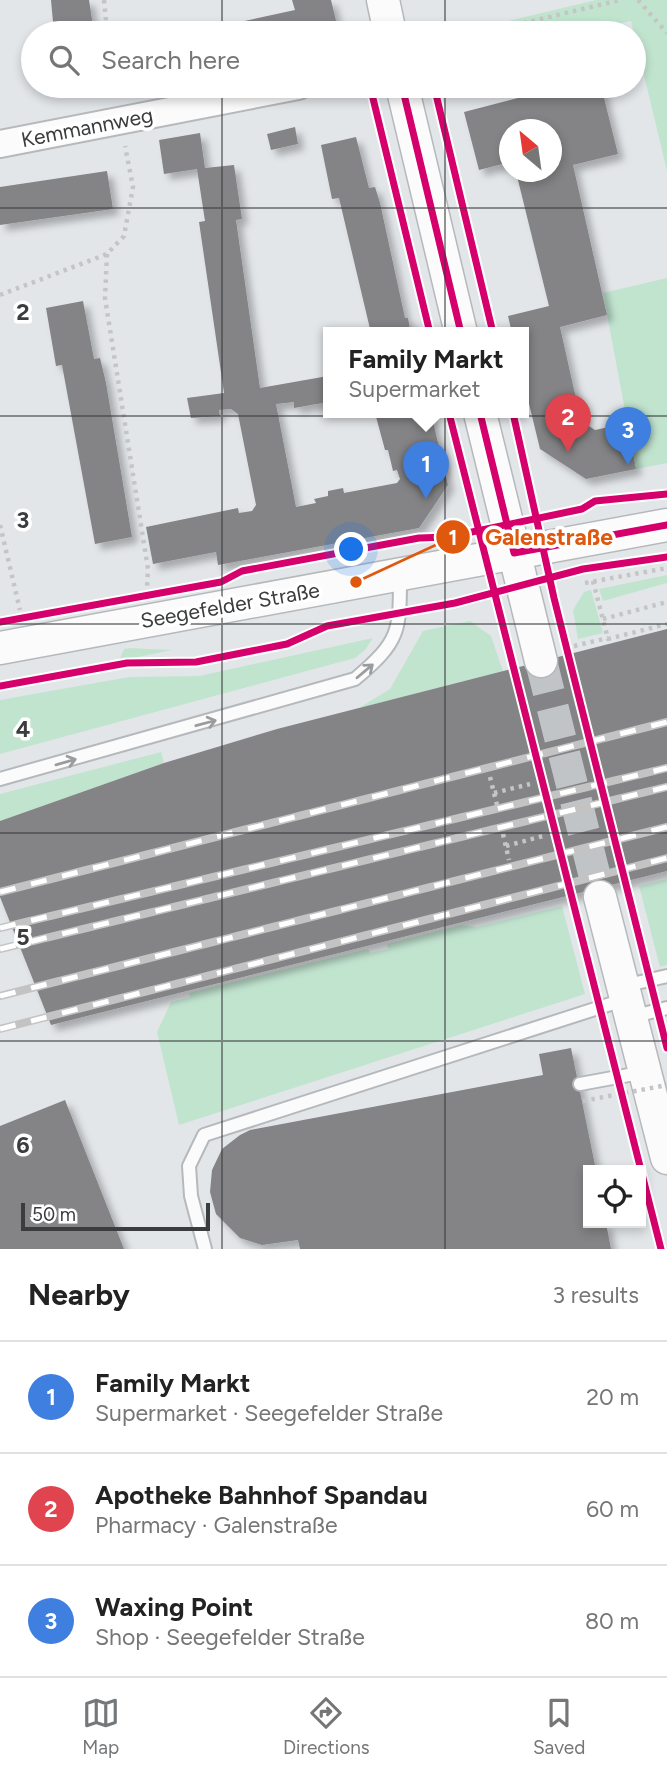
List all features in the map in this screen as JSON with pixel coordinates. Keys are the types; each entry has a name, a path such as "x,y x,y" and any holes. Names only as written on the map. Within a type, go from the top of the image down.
{"street":[{"path":"383,0 387,21"},
{"name":"Kemmannweg","path":"1,140 232,98"},
{"path":"405,98 460,327"},
{"path":"481,418 514,553 558,652"},
{"name":"Seegefelder Straße","path":"0,648 667,525"},
{"path":"600,897 627,1001 643,1078 667,1158"}],"lane":[{"path":"0,779 355,679 379,659 400,626 400,574"},
{"path":"205,1249 191,1196 189,1166 204,1135 627,1001 667,976"},
{"path":"627,1001 667,1009"},
{"path":"580,1084 643,1078"}],"path":[{"path":"104,0 106,21"},
{"path":"532,21 620,0"},
{"path":"638,0 667,33"},
{"path":"0,295 107,254 124,236 130,216 133,187 123,138"},
{"path":"107,254 104,298 148,569 147,587"},
{"path":"0,525 20,610"},
{"path":"585,583 667,568"},
{"path":"593,581 608,638"},
{"path":"143,596 156,594"},
{"path":"603,619 667,602"},
{"path":"13,620 26,617"},
{"path":"574,646 667,624"},
{"path":"490,777 498,810"},
{"path":"494,793 530,784"},
{"path":"503,834 509,860"},
{"path":"506,846 543,836"},
{"path":"583,1101 643,1078"},
{"path":"624,1104 643,1078"}],"green space":[{"path":"596,0 667,0 667,171 646,84 646,21 508,21"},
{"path":"667,278 667,463 636,469 603,293"},
{"path":"667,575 667,583 603,601 599,589"},
{"path":"591,590 603,633 578,639 573,610 584,592"},
{"path":"470,621 491,636 503,671 359,708 390,689 423,631"},
{"path":"373,638 355,658 0,754 0,700 129,677 199,676"},
{"path":"124,649 172,650 119,661"},
{"path":"161,752 164,763 0,821 0,794"},
{"path":"667,879 667,965 660,967 639,886"},
{"path":"562,906 585,994 179,1125 157,1032 171,1002 190,997 189,993 368,949 370,953 388,949 387,944 462,925 477,927"}],"building":[{"path":"51,0 89,0 92,21 53,21"},
{"path":"292,0 331,0 336,21 244,21 295,10"},
{"path":"518,98 604,98 618,154 573,165 607,315 560,327 581,421 595,430 627,423 636,469 586,479 540,449 529,404 529,327 511,327 508,316 549,306 518,182 562,182 562,119 499,119 499,165 479,170 464,112"},
{"path":"295,127 298,144 271,150 267,134"},
{"path":"200,133 205,168 234,165 242,219 236,220 260,388 323,377 323,403 294,408 294,402 276,404 296,507 316,503 314,499 328,496 328,491 343,488 344,493 397,483 400,479 397,470 393,471 376,418 432,418 448,485 419,528 218,565 216,552 153,564 146,527 238,508 239,513 252,511 256,505 238,414 231,409 219,410 220,416 191,418 187,398 224,393 199,222 205,221 197,169 164,174 159,140"},
{"path":"356,137 369,188 375,187 380,203 405,318 408,318 410,327 370,327 339,198 332,199 321,145"},
{"path":"107,171 113,209 0,225 0,187"},
{"path":"83,301 94,359 100,358 106,383 132,537 95,544 62,365 56,366 46,308"},
{"path":"667,629 667,871 51,1025 0,897 0,821 164,763 277,729"},
{"path":"571,1048 595,1165 583,1165 583,1228 607,1228 611,1249 300,1249 298,1240 262,1245 240,1238 216,1214 210,1192 212,1170 222,1149 250,1130 543,1075 539,1054"},
{"path":"65,1100 124,1249 0,1249 0,1126"}],"tunnel":[{"path":"541,661 600,897"}],"railway":[{"path":"0,892 667,722"},
{"path":"0,928 667,768"},
{"path":"0,949 667,787"},
{"path":"0,996 667,827"},
{"path":"0,1029 667,858"}],"cycle path":[{"path":"373,98 429,327"},
{"path":"405,98 460,327"},
{"path":"437,98 492,327"},
{"path":"450,418 661,1249"},
{"path":"481,418 514,553 667,525"},
{"path":"514,418 554,598 667,1048"},
{"path":"0,622 221,582 242,571 419,538 448,537 582,509 595,501 667,494"},
{"path":"0,686 127,663 196,662 287,644 327,626 455,603 583,569 667,557"}],"place":[{"name":"Apotheke Bahnhof Spandau","path":"568,452"},
{"name":"Waxing Point","path":"628,465"},
{"name":"Family Markt","path":"426,499"},
{"name":"Galenstraße","path":"356,582"}]}
